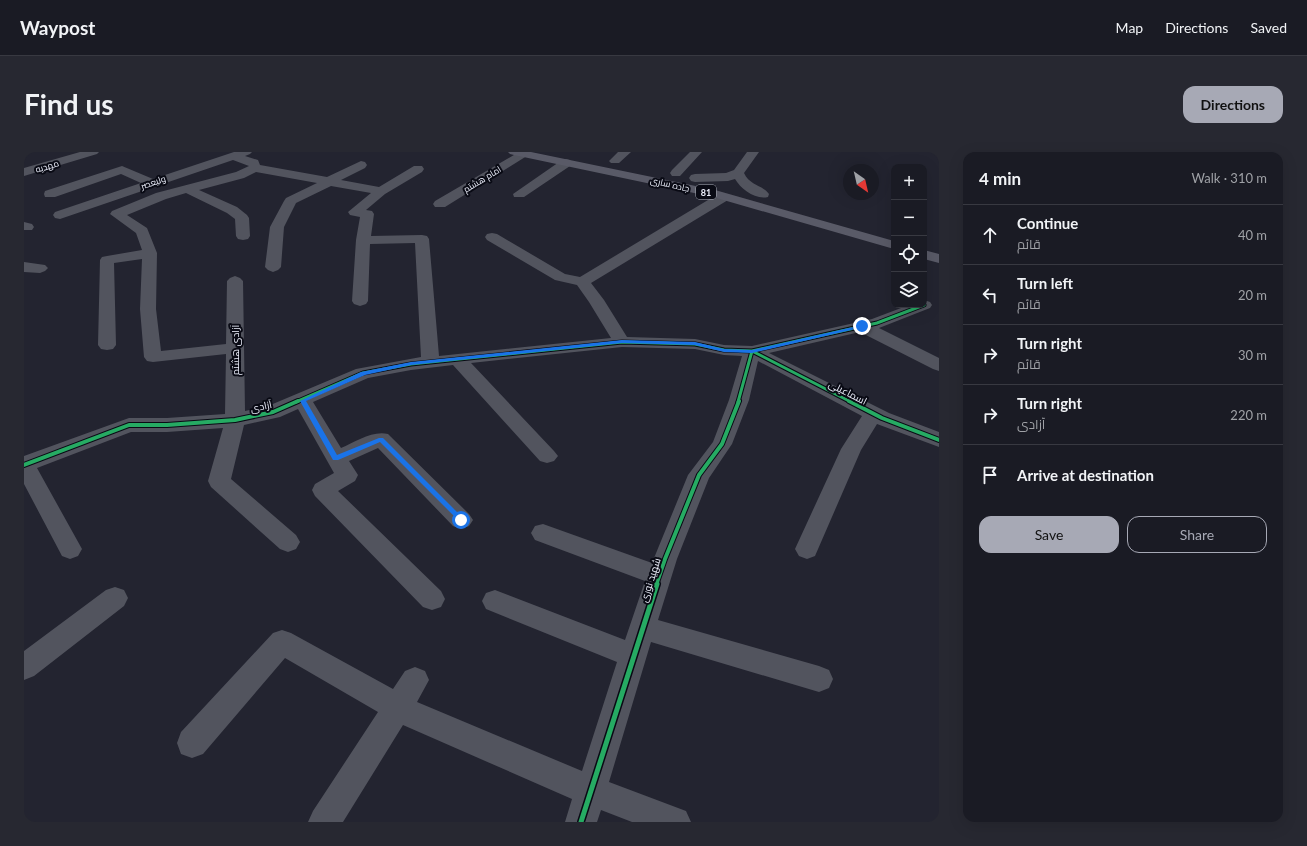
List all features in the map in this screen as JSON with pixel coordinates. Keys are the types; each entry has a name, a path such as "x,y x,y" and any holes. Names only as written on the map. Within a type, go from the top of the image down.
{"highway":[{"name":"جاده ساری","path":"519,153 615,161 676,173 768,195"},
{"name":"جاده ساری","path":"568,157 723,197 891,244"},
{"path":"927,246 939,259"}],"street":[{"name":"مهدیه","path":"24,172 93,152"},
{"name":"ولیعصر","path":"60,215 246,152"},
{"path":"615,161 625,152"},
{"path":"676,173 696,152"},
{"path":"695,178 728,177 738,173 753,152"},
{"name":"امام هشتم","path":"440,204 519,153"},
{"path":"202,154 220,160"},
{"path":"233,156 254,163 255,168"},
{"path":"519,194 568,157"},
{"path":"273,267 277,227 291,201 361,165"},
{"path":"235,348 152,357 148,309 150,253 142,231 117,214 161,196 240,175 255,168 381,191"},
{"path":"360,301 367,214 355,212 381,191 418,169"},
{"path":"50,194 122,170 152,183"},
{"path":"738,173 741,180 749,187 768,195"},
{"path":"187,189 232,210 242,218 243,236"},
{"path":"492,237 560,278 582,282 723,197"},
{"path":"364,240 422,239 430,362"},
{"path":"107,345 107,260 150,253"},
{"path":"24,267 40,268"},
{"name":"آزادی هشتم","path":"235,281 235,420 219,481 288,542"},
{"path":"582,282 596,300 622,342"},
{"name":"آزادی","path":"24,465 129,425 167,425 235,420 273,412 302,401 363,373 430,362 622,342 695,344 724,350 752,351 877,323 929,303"},
{"path":"862,326 939,365"},
{"name":"اسماعیلی","path":"752,351 873,414 939,440"},
{"name":"شهید نوری","path":"581,822 592,791 642,627 665,559 699,475 722,444 739,400 752,351"},
{"path":"456,359 547,456"},
{"path":"302,401 347,475 323,490 432,599"},
{"path":"807,549 851,449 873,414"},
{"path":"336,458 381,439 461,520"},
{"path":"24,465 70,549"},
{"path":"543,533 659,576"},
{"path":"24,667 115,598"},
{"path":"495,601 633,656"},
{"path":"642,627 819,680"},
{"path":"192,743 282,642 398,708 592,791 675,822"},
{"path":"324,822 415,680"}],"cycle path":[{"path":"24,465 129,425 167,425 235,420 273,412 363,373 411,364 622,342 695,344 724,350 752,351 877,323 916,308"},
{"path":"581,822 665,559 699,475 722,444 739,400 752,351 882,418 939,440"}],"route":[{"path":"461,520 381,439 336,458 302,401 363,373 411,364 622,342 695,344 724,350 752,351 862,326"}]}
